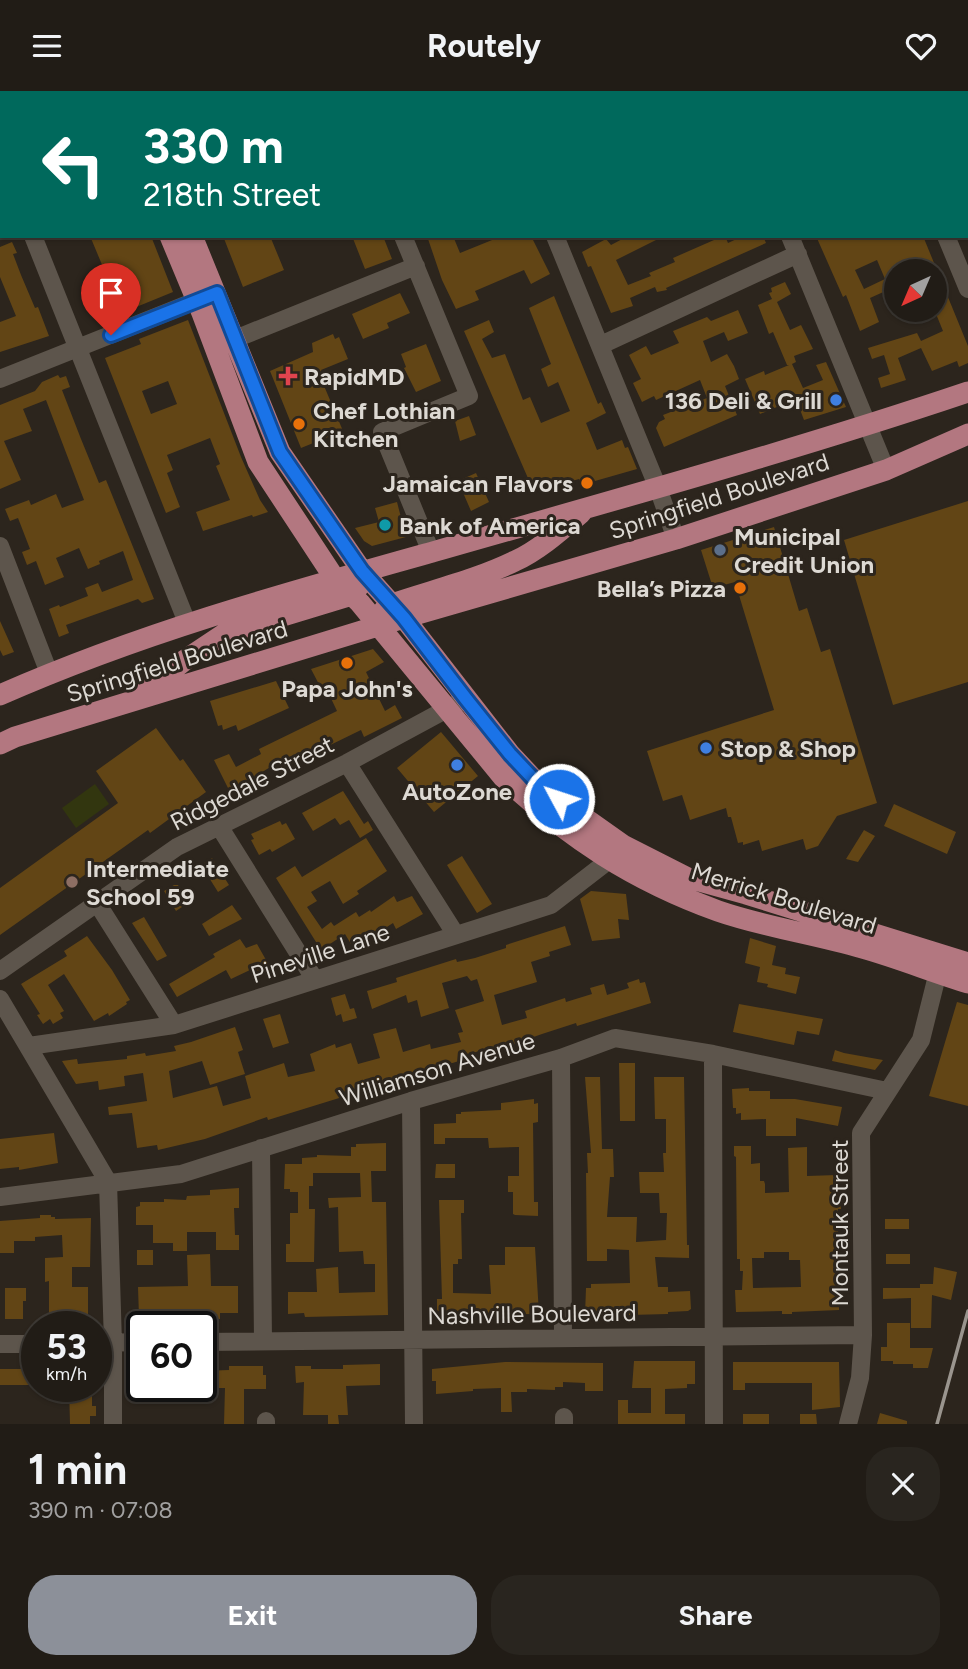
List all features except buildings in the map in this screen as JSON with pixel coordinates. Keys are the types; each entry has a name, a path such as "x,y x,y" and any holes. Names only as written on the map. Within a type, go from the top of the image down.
{"main road":[{"name":"Merrick Boulevard","path":"171,238 235,339 280,452 362,571 398,611 510,754 541,787 638,854 688,878 746,894 940,965 968,983"},
{"name":"Merrick Boulevard","path":"192,238 207,297 258,462 335,579 352,595 503,777 529,802 608,860 660,887 718,911 940,965 968,963"},
{"name":"Springfield Boulevard","path":"0,695 49,673 188,625 362,571 869,426 968,392"},
{"name":"Springfield Boulevard","path":"0,744 15,737 379,627 398,611 676,539 886,470 968,434"},
{"path":"398,611 517,560 550,540 587,508"},
{"path":"134,701 185,660 224,634 352,595 358,588 362,571"}],"street":[{"path":"34,238 188,625"},
{"path":"404,238 469,396 382,432 431,552"},
{"path":"556,238 601,345 676,539"},
{"path":"791,238 886,470"},
{"path":"947,238 968,289"},
{"path":"601,345 797,254"},
{"path":"235,339 416,266"},
{"path":"0,379 207,297"},
{"path":"1,549 49,673"},
{"name":"Ridgedale Street","path":"0,971 177,847 347,764 466,699"},
{"path":"347,764 456,935"},
{"path":"219,826 315,979"},
{"name":"Pineville Lane","path":"29,1046 174,1025 551,905 608,860"},
{"path":"97,903 174,1025"},
{"name":"Montauk Street","path":"848,1424 860,1378 863,1335 861,1133 921,1041 940,965"},
{"path":"0,999 107,1182 105,1311"},
{"name":"Williamson Avenue","path":"0,1197 181,1174 411,1101 561,1058 615,1038 713,1053 887,1091"},
{"path":"713,1053 715,1424"},
{"path":"561,1058 563,1337"},
{"path":"411,1101 414,1424"},
{"path":"261,1148 263,1341"},
{"name":"Nashville Boulevard","path":"217,1342 863,1335"},
{"path":"0,1344 21,1344"},
{"path":"111,1402 113,1424"}],"green space":[{"path":"95,784 109,804 76,828 62,808"}],"railway":[{"path":"937,1424 968,1311"}],"place":[{"name":"RapidMD","path":"288,376"},
{"name":"136 Deli & Grill","path":"836,400"},
{"name":"Chef Lothian Kitchen","path":"299,424"},
{"name":"Jamaican Flavors","path":"587,483"},
{"name":"Bank of America","path":"385,525"},
{"name":"Municipal Credit Union","path":"720,550"},
{"name":"Bella’s Pizza","path":"740,588"},
{"name":"Papa John's","path":"347,663"},
{"name":"Stop & Shop","path":"706,748"},
{"name":"AutoZone","path":"457,765"},
{"name":"Intermediate School 59","path":"72,882"}],"route":[{"path":"111,335 217,293 280,452 362,571 404,618 510,754 541,787 559,799"}]}
